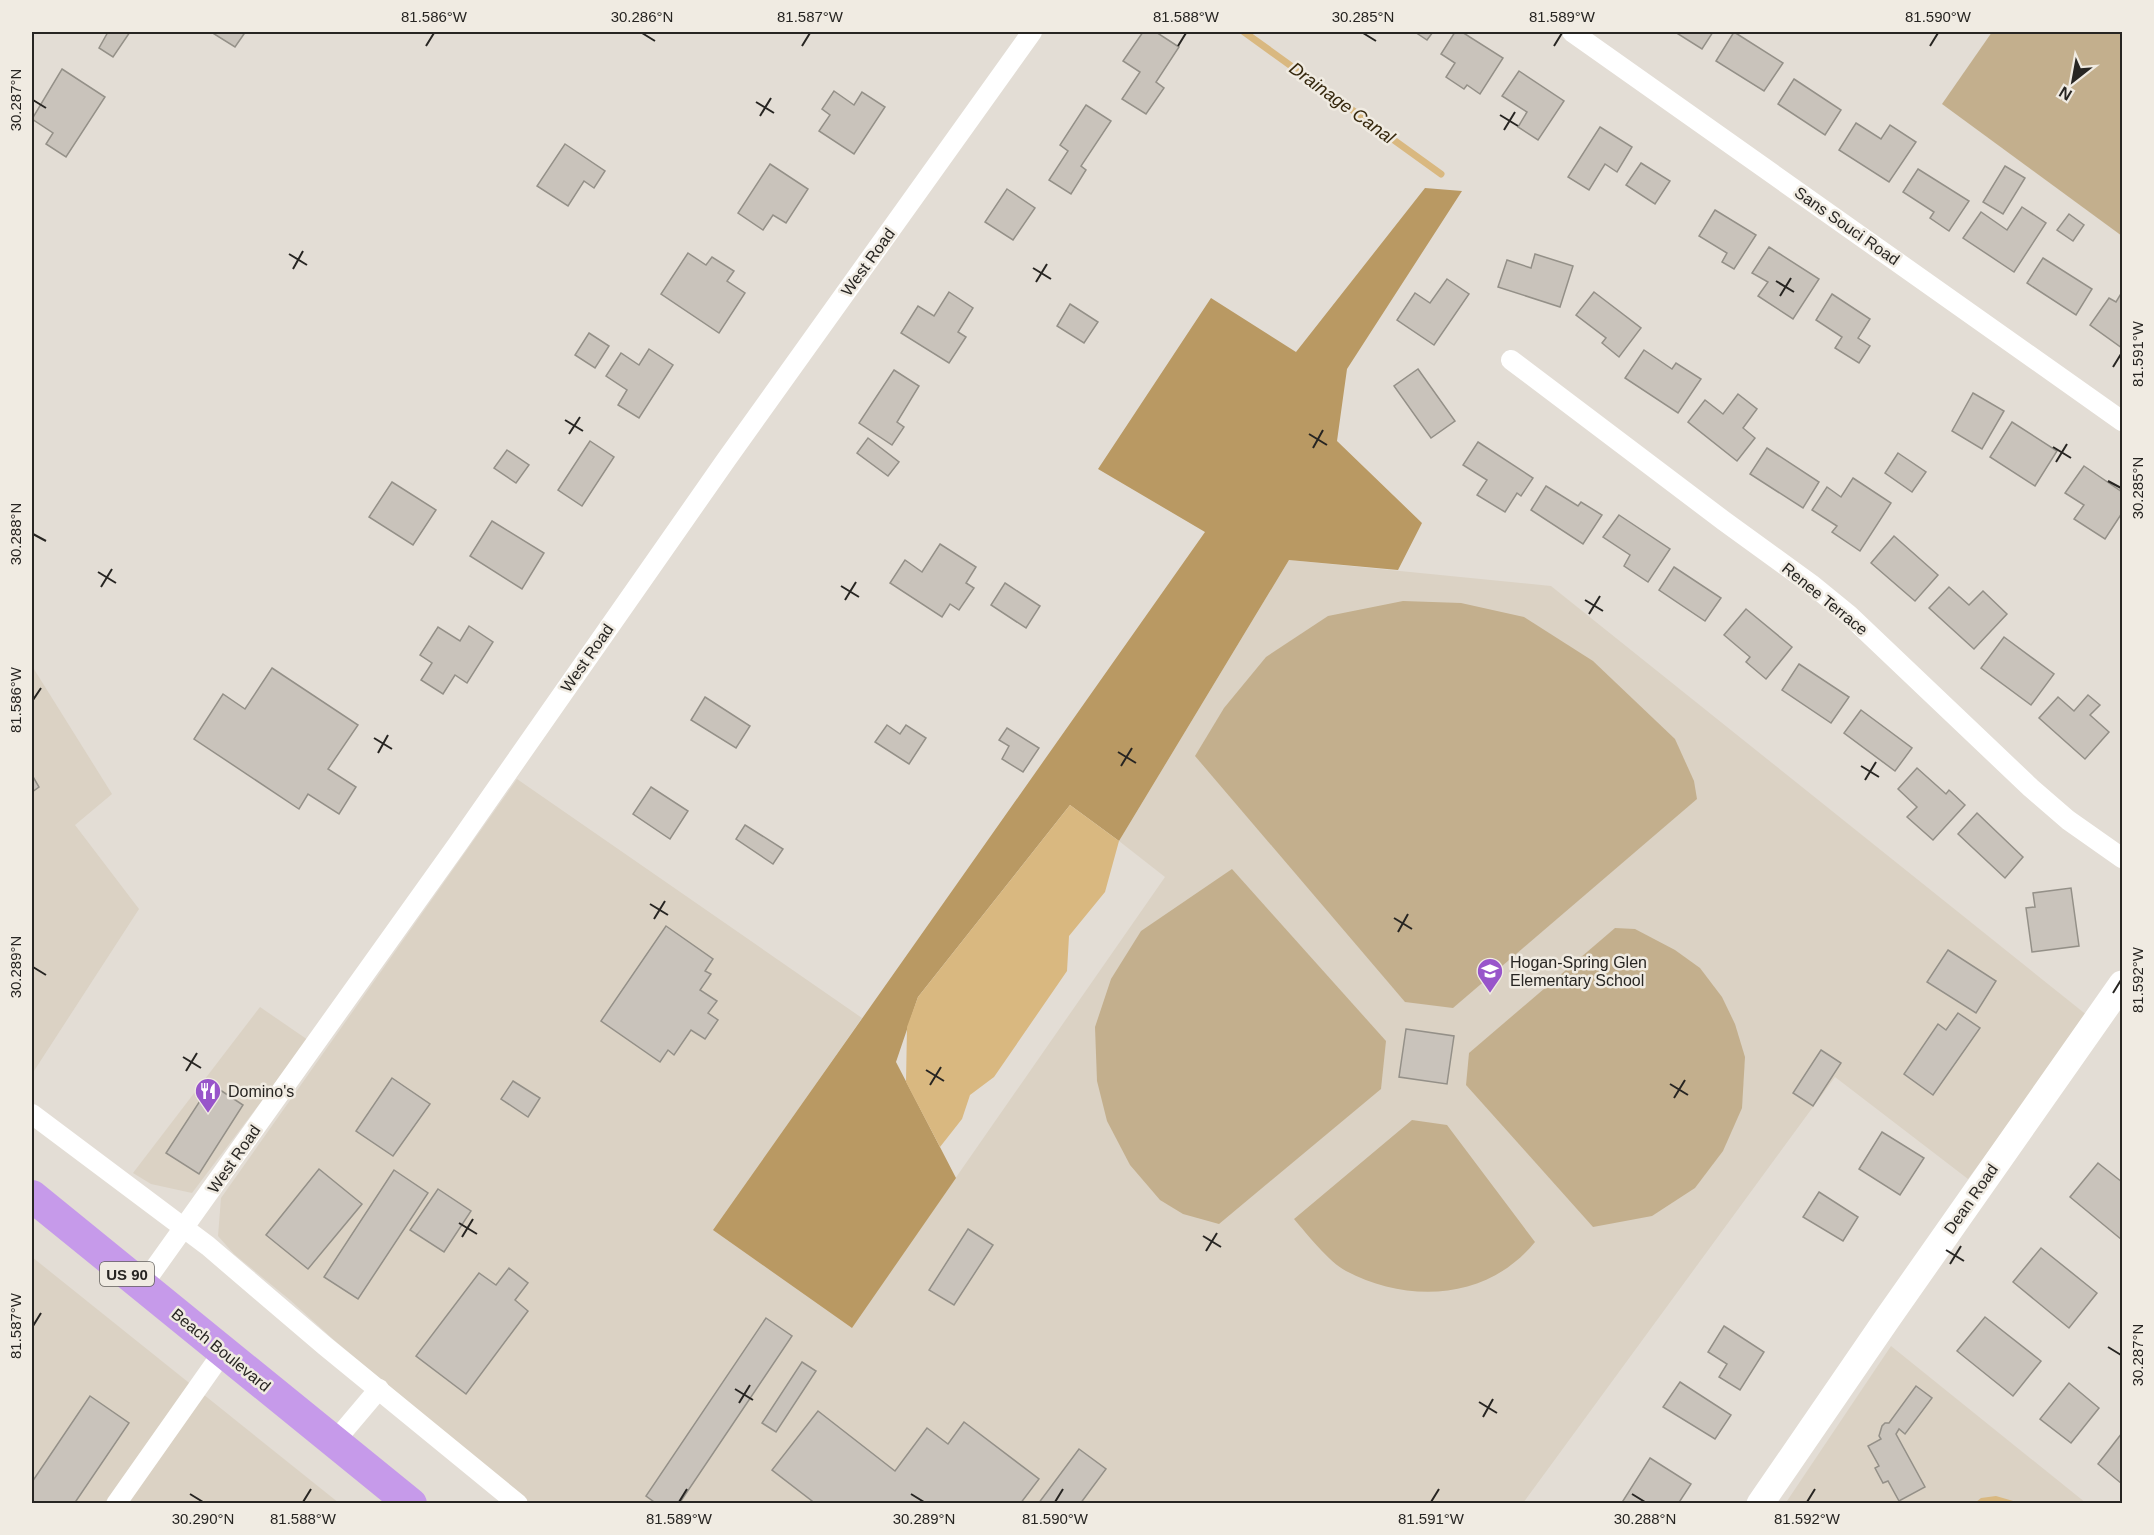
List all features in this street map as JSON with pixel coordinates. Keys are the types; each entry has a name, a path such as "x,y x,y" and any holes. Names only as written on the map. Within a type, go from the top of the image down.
{"highway":[{"name":"Beach Boulevard","path":"32,1196 411,1503"}],"main road":[{"name":"Dean Road","path":"1760,1503 2122,984"}],"street":[{"name":"West Road","path":"142,1286 457,845 726,460 1032,32"},
{"name":"Sans Souci Road","path":"1572,32 2122,422"},
{"name":"Renee Terrace","path":"1511,360 1841,609 2031,788 2068,820 2122,858"},
{"path":"32,1114 185,1228 518,1503"},
{"path":"116,1503 223,1352"},
{"path":"334,1441 379,1389"}],"shaded area":[{"path":"1992,32 2122,32 2122,236 1942,104"},
{"path":"1425,188 1462,191 1347,369 1337,441 1422,523 1398,570 1289,560 1119,841 1070,805 918,997 896,1062 956,1178 852,1328 713,1230 1205,532 1098,469 1211,298 1296,352"},
{"name":"Hogan-Spring Glen Elementary School","path":"1289,560 1551,586 2088,1016 1968,1179 1835,1077 1523,1503 529,1503 334,1340 234,1254 218,1236 221,1198 517,779 862,1018 714,1230 852,1327 1165,877 1119,841"},
{"path":"1403,601 1461,603 1524,617 1593,661 1675,739 1694,781 1697,799 1453,1008 1405,1002 1195,756 1224,708 1266,657 1328,616"},
{"path":"32,666 112,794 75,825 139,909 32,1074"},
{"path":"1070,805 1119,841 1105,892 1069,936 1067,971 994,1077 970,1095 962,1119 940,1147 906,1082 907,1027 918,997"},
{"path":"1232,869 1386,1041 1381,1089 1219,1224 1183,1214 1160,1200 1130,1165 1107,1121 1097,1081 1095,1027 1111,979 1141,931"},
{"path":"1615,928 1635,929 1675,950 1700,968 1722,997 1735,1024 1745,1057 1742,1108 1723,1151 1695,1188 1652,1216 1593,1227 1466,1085 1469,1053"},
{"path":"260,1007 308,1040 192,1193 151,1184 133,1173"},
{"path":"1412,1120 1447,1125 1535,1242 1516,1261 1494,1276 1446,1291 1421,1292 1396,1289 1370,1282 1339,1267 1294,1219"},
{"path":"32,1257 339,1503 32,1503"},
{"path":"1891,1346 2086,1503 1785,1504"},
{"path":"1996,1496 2020,1503 1975,1503 1981,1498"}],"building":[{"path":"108,32 130,32 113,57 99,48"},
{"path":"211,32 240,32 244,34 235,47"},
{"path":"1143,32 1156,32 1179,47 1156,82 1164,88 1146,114 1122,99 1140,72 1123,61"},
{"path":"1415,32 1433,32 1427,40"},
{"path":"1455,32 1462,32 1503,58 1480,94 1467,85 1464,89 1446,77 1455,63 1441,54"},
{"path":"1675,32 1713,32 1702,49"},
{"path":"1734,32 1783,63 1764,91 1716,61"},
{"path":"62,69 105,97 66,157 46,144 53,133 32,119"},
{"path":"1519,71 1564,101 1538,140 1518,127 1527,112 1502,96"},
{"path":"1794,79 1841,110 1825,135 1778,104"},
{"path":"834,91 854,105 862,92 885,107 854,154 819,131 830,115 822,109"},
{"path":"1086,105 1111,121 1081,166 1086,170 1071,194 1049,180 1068,151 1060,145"},
{"path":"1856,123 1881,139 1890,125 1916,142 1889,182 1839,150"},
{"path":"1600,127 1632,147 1617,172 1605,164 1589,190 1568,177"},
{"path":"565,144 605,171 594,188 584,181 568,206 537,186"},
{"path":"1641,163 1670,181 1655,204 1626,185"},
{"path":"770,164 808,189 786,223 773,215 763,230 738,213"},
{"path":"2005,166 2025,178 2003,214 1983,202"},
{"path":"1918,169 1969,201 1949,231 1930,218 1934,212 1903,192"},
{"path":"1007,189 1035,208 1013,240 985,222"},
{"path":"2022,207 2046,223 2014,272 1963,238 1981,212 2007,230"},
{"path":"1715,210 1756,235 1734,269 1722,262 1727,253 1699,236"},
{"path":"2069,214 2084,225 2073,241 2057,230"},
{"path":"1769,247 1819,279 1793,319 1758,296 1768,282 1752,273"},
{"path":"688,253 706,265 712,257 734,271 727,281 745,293 719,333 661,294"},
{"path":"1535,254 1573,266 1560,307 1498,287 1507,260 1531,268"},
{"path":"2043,258 2092,289 2076,315 2027,283"},
{"path":"1447,279 1469,294 1434,345 1397,320 1415,293 1430,303"},
{"path":"949,292 973,308 958,332 966,337 949,363 901,333 918,306 934,316"},
{"path":"1594,292 1641,328 1619,357 1602,343 1606,338 1576,315"},
{"path":"2122,292 2122,348 2090,325 2109,298 2116,302"},
{"path":"1832,294 1870,319 1858,338 1870,346 1859,363 1835,348 1842,337 1816,320"},
{"path":"1070,304 1098,322 1084,343 1057,326"},
{"path":"589,333 609,346 595,368 575,355"},
{"path":"649,349 673,365 639,418 618,405 627,390 606,376 621,353 639,365"},
{"path":"1644,350 1672,369 1676,363 1701,379 1678,413 1625,378"},
{"path":"1418,369 1455,421 1431,438 1394,386"},
{"path":"894,370 919,386 897,422 904,427 892,445 859,423"},
{"path":"1973,393 2004,411 1982,449 1952,431"},
{"path":"1738,394 1757,409 1743,428 1755,438 1737,461 1688,422 1705,400 1723,414"},
{"path":"2012,422 2057,451 2035,486 1990,457"},
{"path":"868,438 899,462 888,476 857,453"},
{"path":"590,441 614,457 582,506 558,490"},
{"path":"1478,442 1533,478 1521,496 1517,493 1505,512 1477,495 1487,480 1463,465"},
{"path":"1767,448 1819,482 1803,508 1750,474"},
{"path":"507,450 529,465 516,483 494,468"},
{"path":"1898,453 1926,472 1912,492 1885,473"},
{"path":"2084,466 2122,492 2122,513 2105,539 2074,519 2084,505 2065,493"},
{"path":"1853,478 1891,503 1860,551 1832,532 1837,526 1812,510 1827,487 1841,497"},
{"path":"392,482 436,510 413,545 369,517"},
{"path":"1546,486 1578,506 1581,502 1602,515 1583,544 1531,510"},
{"path":"1619,515 1670,549 1648,582 1624,566 1630,555 1603,537"},
{"path":"492,521 544,553 522,589 470,556"},
{"path":"1894,536 1938,575 1915,601 1871,563"},
{"path":"940,544 976,567 966,583 974,588 959,610 950,604 942,617 890,583 905,560 922,572"},
{"path":"1674,567 1721,598 1705,621 1659,590"},
{"path":"1005,583 1040,606 1026,628 991,605"},
{"path":"1949,587 1969,605 1983,591 2007,614 1974,649 1929,608"},
{"path":"1746,609 1792,647 1766,679 1746,662 1750,657 1724,635"},
{"path":"469,626 493,642 467,683 455,675 443,694 421,680 432,663 420,655 438,627 460,641"},
{"path":"2004,637 2054,674 2031,705 1981,668"},
{"path":"1799,664 1849,697 1831,723 1782,690"},
{"path":"272,668 358,725 328,769 356,787 339,814 308,794 299,809 194,739 223,694 245,709"},
{"path":"2088,695 2100,705 2090,715 2109,732 2085,759 2039,718 2058,697 2074,711"},
{"path":"705,697 750,726 736,748 691,720"},
{"path":"1861,710 1912,748 1895,771 1844,733"},
{"path":"887,725 900,734 906,725 926,738 909,764 875,742"},
{"path":"1007,728 1039,748 1023,772 1002,759 1009,746 999,740"},
{"path":"1917,768 1946,794 1949,790 1965,805 1933,840 1907,817 1917,807 1898,789"},
{"path":"32,775 39,787 32,792"},
{"path":"651,787 688,811 670,839 633,814"},
{"path":"1977,813 2023,857 2005,878 1958,834"},
{"path":"745,825 783,849 773,864 736,839"},
{"path":"2071,888 2079,946 2032,952 2026,908 2035,907 2033,893"},
{"path":"666,926 713,959 705,971 711,974 700,990 717,1001 708,1013 718,1020 705,1039 691,1030 674,1055 668,1050 660,1062 601,1021"},
{"path":"1948,950 1996,981 1976,1013 1927,982"},
{"path":"1958,1013 1980,1028 1933,1095 1904,1074 1938,1024 1946,1030"},
{"path":"1406,1029 1454,1036 1447,1084 1399,1077"},
{"path":"1821,1050 1841,1063 1813,1106 1793,1093"},
{"path":"392,1078 430,1104 393,1156 356,1131"},
{"path":"513,1081 540,1098 528,1117 501,1099"},
{"path":"211,1084 243,1105 199,1174 166,1153"},
{"path":"1882,1132 1924,1158 1900,1195 1859,1169"},
{"path":"2098,1163 2122,1182 2122,1240 2070,1197"},
{"path":"319,1169 362,1204 308,1269 266,1235"},
{"path":"394,1170 428,1193 358,1299 324,1277"},
{"path":"438,1189 471,1211 444,1252 410,1230"},
{"path":"1819,1192 1858,1217 1843,1241 1803,1217"},
{"path":"968,1229 993,1245 954,1305 929,1290"},
{"path":"2041,1248 2097,1293 2069,1328 2013,1282"},
{"path":"509,1268 528,1283 515,1300 528,1311 466,1394 416,1356 479,1273 496,1285"},
{"path":"1985,1317 2041,1361 2013,1396 1957,1351"},
{"path":"766,1318 792,1336 679,1504 657,1504 646,1496"},
{"path":"1724,1326 1764,1352 1740,1390 1719,1377 1727,1364 1708,1352"},
{"path":"802,1362 816,1371 776,1432 762,1423"},
{"path":"1680,1382 1731,1415 1715,1439 1663,1407"},
{"path":"2069,1383 2099,1408 2071,1443 2040,1419"},
{"path":"1916,1386 1932,1398 1905,1434 1899,1429 1896,1434 1925,1487 1899,1501 1888,1481 1883,1483 1875,1468 1879,1466 1868,1446 1881,1439 1879,1436 1882,1426 1889,1423"},
{"path":"90,1396 129,1423 74,1504 32,1504 32,1482"},
{"path":"818,1411 895,1471 927,1428 948,1444 964,1422 1039,1479 1020,1504 816,1504 772,1470"},
{"path":"2122,1433 2122,1484 2098,1464"},
{"path":"1079,1449 1106,1469 1080,1504 1038,1504"},
{"path":"1650,1458 1691,1484 1678,1504 1621,1504"}],"waterway":[{"name":"Drainage Canal","path":"1244,32 1441,174"}],"place":[{"name":"Hogan-Spring Glen Elementary School","path":"1490,994"},
{"name":"Domino's","path":"208,1114"}]}
